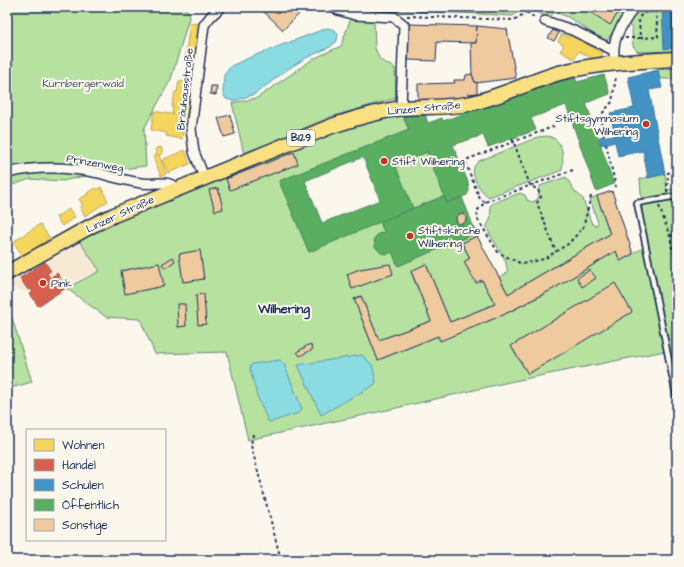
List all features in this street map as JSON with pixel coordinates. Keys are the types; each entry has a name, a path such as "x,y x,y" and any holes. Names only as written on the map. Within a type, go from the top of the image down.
{"main road":[{"name":"Linzer Straße","path":"7,274 91,226 138,204 338,124 377,112 401,108 467,104 559,74 586,67 616,63 677,59"}],"street":[{"name":"Bräuhausstraße","path":"204,177 194,152 191,129 204,25 221,7"},
{"path":"334,7 338,10 355,15 394,17 404,25 401,108"},
{"path":"616,63 616,38 634,7"},
{"path":"545,21 572,30 616,63"},
{"name":"Prinzenweg","path":"7,173 37,169 65,169 99,173 140,183 169,183 176,188"}],"lane":[{"path":"677,196 637,203 677,400"}],"path":[{"path":"394,17 411,15 440,18 514,20 527,12 523,7"},
{"path":"652,7 652,12"},
{"path":"616,38 640,38 658,37 656,12 642,13 639,19 640,38"},
{"path":"604,136 600,116 612,102 616,76 616,63"},
{"path":"485,202 480,199 466,164 468,159 555,126"},
{"path":"512,138 530,185 538,190 541,198 538,203 556,252"},
{"path":"606,144 616,187"},
{"path":"573,170 485,202 477,211 478,220 498,252 522,264 544,259 556,252 568,244 583,228 591,196"},
{"path":"667,198 668,172 677,170"},
{"path":"656,200 670,236 677,265"},
{"path":"670,236 677,235"},
{"path":"253,434 251,445 281,560"}],"shaded area":[{"path":"79,241 100,271 66,288 38,306 30,294 7,286 7,281"}],"green space":[{"name":"Kürnbergerwald","path":"7,7 185,7 190,15 171,79 144,129 146,166 105,171 63,181 30,179 7,187"},
{"path":"352,7 516,7 519,11 513,16 423,11 373,11"},
{"path":"530,7 629,7 606,42 568,17 555,12 548,18 534,11"},
{"path":"639,7 677,7 677,51 638,52 633,46 632,28 627,24"},
{"path":"351,17 374,20 375,48 380,60 395,68 396,98 330,117 244,154 232,103 257,98 313,59 341,46"},
{"path":"677,68 677,79 660,79 658,70"},
{"path":"402,114 409,130 279,181 309,252 380,222 384,232 378,234 374,239 381,253 387,254 392,252 398,266 476,233 477,236 462,243 470,258 464,262 476,283 482,280 495,304 450,322 426,264 411,272 431,321 379,340 361,296 354,299 378,360 438,336 440,340 503,315 553,289 616,251 620,261 648,245 665,351 509,382 248,440 227,352 155,354 140,319 106,317 66,288 57,273 67,288 100,271 79,241 115,221 349,127"},
{"path":"548,136 557,141 560,145 563,164 560,171 489,197 479,188 475,179 474,169 475,165 479,161 538,137"},
{"path":"427,152 444,196 413,208 395,165"},
{"path":"665,174 667,190 677,188 677,386 643,220 640,179"},
{"path":"566,177 574,190 583,199 591,222 595,226 598,223 590,199 597,196 610,234 508,294 499,277 507,273 506,262 487,228 491,216 490,206 493,203 520,193 525,195 527,200 532,202 537,200 539,196 538,190 540,186"},
{"path":"7,302 32,382 7,389"}],"water":[{"path":"327,28 335,30 338,34 337,41 330,47 306,58 288,69 255,94 234,101 226,99 223,93 224,75 231,66 253,56"},
{"path":"362,355 372,365 376,382 374,385 321,415 298,365"},
{"path":"280,360 284,364 302,409 298,413 271,422 268,421 257,396 250,368 252,364"}],"building: Wohnen":[{"path":"190,23 199,24 194,60 185,58"},
{"path":"562,34 568,37 570,34 603,53 598,62 579,51 574,59 560,51 564,45 558,41"},
{"path":"179,81 192,83 186,117 172,114 172,106"},
{"path":"154,111 186,117 182,139 166,136 167,133 151,130"},
{"path":"161,147 163,153 159,155 166,174 161,176 153,157 157,155 155,149"},
{"path":"185,150 190,164 168,173 162,160"},
{"path":"101,187 108,201 85,216 80,207 83,206 79,199 96,188"},
{"path":"69,209 75,217 62,226 56,217"},
{"path":"40,224 50,238 23,257 13,242"}],"building: Handel":[{"name":"Pink","path":"45,262 51,271 47,273 50,278 57,273 66,288 38,306 30,294 33,292 30,289 28,290 20,278"}],"building: Schulen":[{"path":"662,7 677,7 677,48 664,49"},
{"path":"658,70 662,88 649,90 665,174 648,178 643,151 618,156 615,142 601,145 599,137 615,135 610,113 634,108 628,77"}],"building: Öffentlich":[{"name":"Stift Wilhering","path":"574,75 577,82 604,75 610,94 586,103 614,184 596,191 566,105 531,118 536,130 488,147 483,135 453,145 468,182 469,191 467,195 447,203 427,152 395,165 413,208 309,252 279,181 409,130 402,114 424,112 428,123 442,118 443,121","holes":["363,157 380,200 322,223 305,181"]},
{"name":"Stiftskirche Wilhering","path":"444,196 447,203 462,197 476,233 398,266 392,252 387,254 381,253 375,247 374,239 378,234 384,232 380,222"}],"building: Sonstige":[{"path":"259,7 306,7 283,30"},
{"path":"419,7 428,7 427,12 419,11"},
{"path":"587,7 622,7 610,25 586,9"},
{"path":"409,24 477,26 476,43 437,42 436,61 408,60"},
{"path":"477,26 507,29 516,78 475,83 472,74 471,43 476,43"},
{"path":"553,30 559,33 554,41 548,38"},
{"path":"472,74 475,83 477,82 477,93 468,94 468,98 418,100 418,84 455,83 454,80 465,80 466,75"},
{"path":"211,86 217,86 216,95 210,94"},
{"path":"230,115 235,134 224,137 218,118"},
{"path":"294,152 298,164 230,190 226,179"},
{"path":"218,188 223,209 215,211 209,190"},
{"path":"612,191 633,254 620,261 616,251 553,289 503,315 440,341 438,336 378,360 354,299 361,296 379,340 431,321 411,271 426,264 450,322 495,304 482,280 476,283 464,262 470,258 462,243 477,236 508,294 610,234 597,196"},
{"path":"459,214 463,214 465,215 465,223 459,224 456,221 456,217"},
{"path":"200,250 204,279 183,282 179,254"},
{"path":"173,257 175,261 165,268 162,264"},
{"path":"159,263 164,286 125,294 121,271"},
{"path":"390,264 393,274 352,289 347,274 360,269"},
{"path":"590,270 596,278 582,287 577,278"},
{"path":"615,283 632,312 528,374 511,346"},
{"path":"204,294 206,324 198,325 196,295"},
{"path":"177,304 185,304 186,326 178,327"},
{"path":"310,344 313,349 300,356 297,352"}],"place":[{"name":"Stiftsgymnasium Wilhering","path":"646,124"},
{"name":"Stift Wilhering","path":"384,161"},
{"name":"Stiftskirche Wilhering","path":"410,236"},
{"name":"Pink","path":"43,283"}],"district":[{"name":"Wilhering","path":"284,309"}]}
